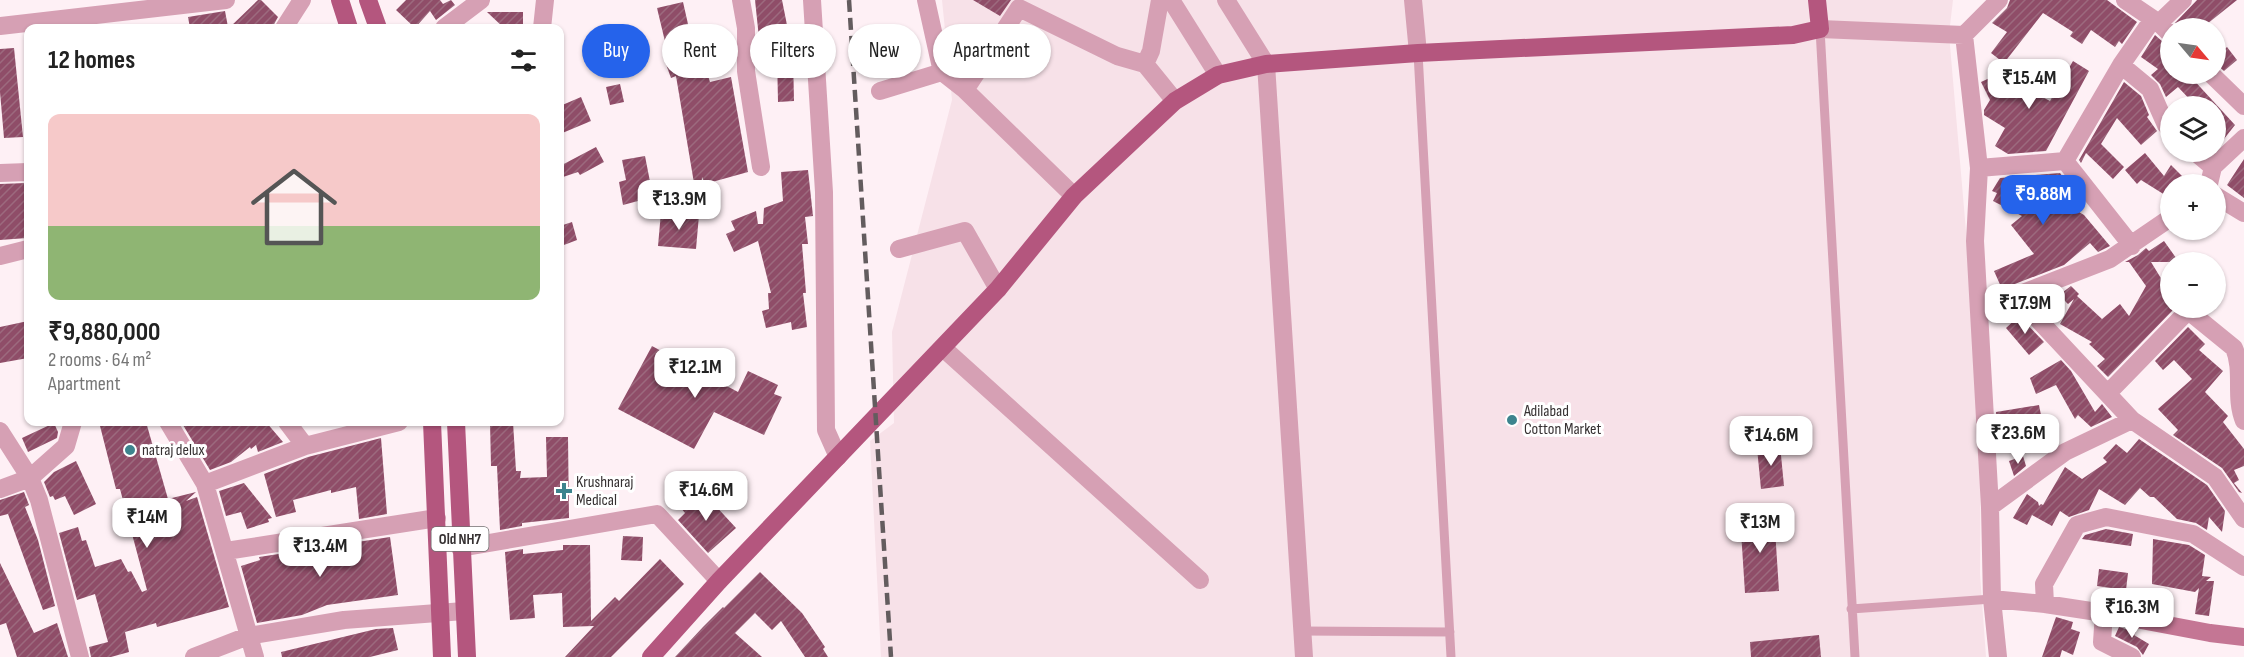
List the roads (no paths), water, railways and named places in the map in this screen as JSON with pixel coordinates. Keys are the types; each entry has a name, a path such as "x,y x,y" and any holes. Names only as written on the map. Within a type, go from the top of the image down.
{"main road":[{"path":"339,0 348,24"},
{"path":"368,0 377,24"},
{"path":"651,657 719,581 998,289 1074,196 1175,101 1218,75 1266,64 1418,53 1793,35 1820,29 1817,0"},
{"name":"old NH7","path":"432,426 442,657"},
{"name":"Old NH7","path":"456,426 466,657"}],"street":[{"path":"53,24 96,22 200,2 226,0"},
{"path":"287,24 302,0"},
{"path":"449,24 481,0"},
{"path":"542,24 545,0"},
{"path":"741,0 746,28 747,71 761,167"},
{"path":"812,0 824,192 826,430 838,457"},
{"path":"926,0 933,32"},
{"path":"1145,64 1151,51 1160,0"},
{"path":"1171,0 1218,75"},
{"path":"1226,0 1266,64 1304,657"},
{"path":"1413,0 1418,53"},
{"path":"1820,29 1964,35 1999,0"},
{"path":"2125,0 2160,24"},
{"path":"2167,18 2183,0"},
{"path":"965,90 1021,4 1117,56 1145,64 1175,101"},
{"path":"0,26 24,25"},
{"path":"2065,162 2121,65 2160,26"},
{"path":"1964,35 1979,168 1975,241 1990,507 1992,599 1998,657"},
{"path":"2121,65 2150,89 2160,112"},
{"path":"880,91 933,75"},
{"path":"950,78 965,90 1074,196"},
{"path":"2221,84 2244,106"},
{"path":"2213,174 2244,138"},
{"path":"1979,168 2065,162"},
{"path":"2065,162 2132,246"},
{"path":"0,173 24,172"},
{"path":"2226,202 2244,213"},
{"path":"1979,310 2110,260 2160,225"},
{"path":"899,249 965,231 998,289"},
{"path":"0,256 24,250"},
{"path":"2017,297 2132,420 2215,477 2244,519"},
{"path":"2108,393 2184,315 2191,313 2234,348 2239,355 2243,369 2240,410 2244,421"},
{"path":"943,348 1200,580"},
{"path":"1990,507 2065,452 2132,420"},
{"path":"0,489 30,478 66,446 72,426"},
{"path":"170,426 205,484 255,657"},
{"path":"290,426 304,446"},
{"path":"205,484 304,446 382,426"},
{"path":"0,431 30,478 39,500 80,657"},
{"path":"460,548 657,514 719,581"},
{"path":"2044,604 2044,584 2077,525 2106,517 2193,534 2244,567"},
{"path":"226,551 437,518"},
{"path":"1992,599 2104,613 2210,633 2244,637"},
{"path":"194,657 248,636 344,620 464,610"},
{"path":"2104,613 2102,642 2132,657"}],"lane":[{"path":"1820,29 1855,657"},
{"path":"1418,53 1451,657"},
{"path":"1851,609 1992,599"},
{"path":"1302,631 1450,632"}],"railway":[{"path":"849,0 891,657"}],"place":[{"name":"Adilabad Cotton Market","path":"1512,420"},
{"name":"natraj delux","path":"130,450"},
{"name":"Krushnaraj Medical","path":"564,491"}]}
